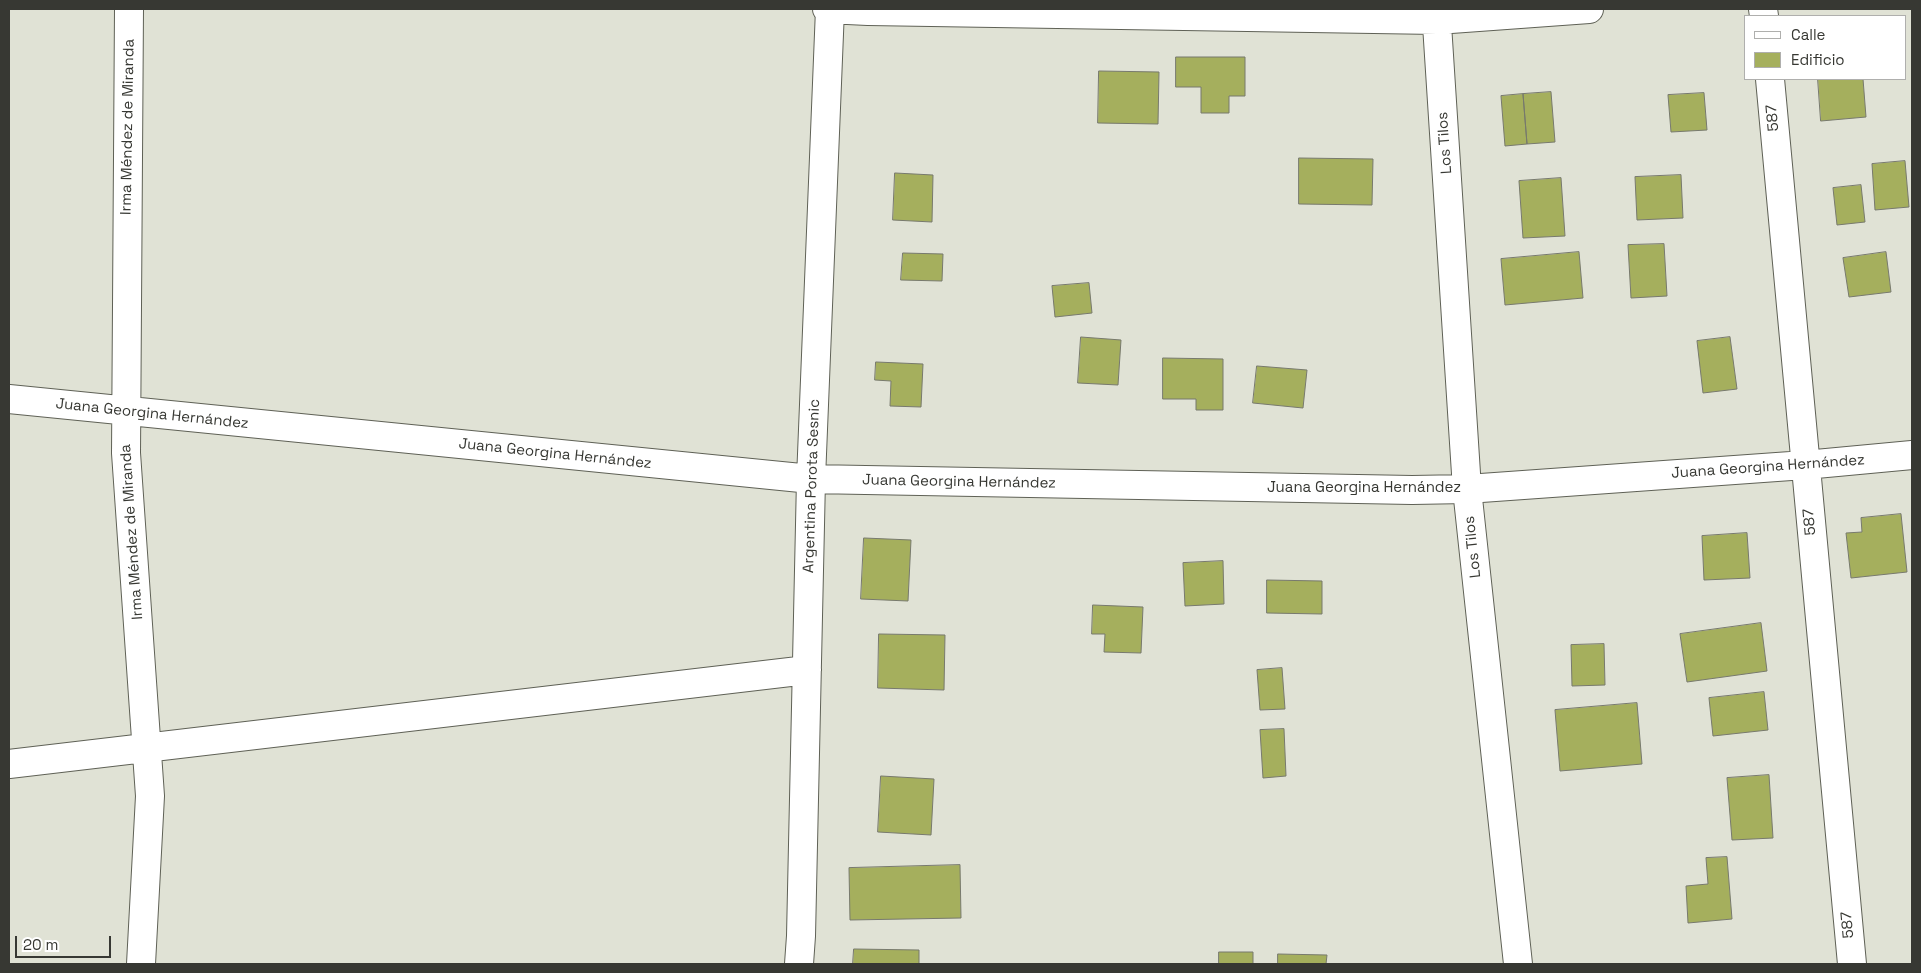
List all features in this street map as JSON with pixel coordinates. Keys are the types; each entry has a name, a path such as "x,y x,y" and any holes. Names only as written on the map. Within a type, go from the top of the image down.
{"street":[{"name":"Irma Méndez de Miranda","path":"129,9 126,452 150,796 141,964"},
{"path":"829,9 1436,14 1589,9"},
{"name":"Argentina Porota Sesnic","path":"799,964 811,479 829,9"},
{"name":"Los Tilos","path":"1436,14 1467,488 1518,964"},
{"name":"587","path":"1770,80 1852,964"},
{"name":"Juana Georgina Hernández","path":"9,399 811,479 1402,490 1467,488 1805,465 1912,455"},
{"path":"9,764 806,670"}],"building":[{"path":"1176,57 1245,57 1245,96 1229,96 1229,113 1201,113 1201,87 1176,87"},
{"path":"1099,71 1159,72 1158,124 1098,123"},
{"path":"1818,80 1863,80 1866,117 1821,121"},
{"path":"1551,92 1555,142 1527,144 1523,94"},
{"path":"1704,93 1707,130 1671,132 1668,95"},
{"path":"1523,94 1527,144 1505,146 1501,96"},
{"path":"1299,158 1373,159 1372,205 1299,204"},
{"path":"1905,161 1909,207 1875,210 1872,164"},
{"path":"895,173 933,175 932,222 893,220"},
{"path":"1681,175 1683,218 1637,220 1635,177"},
{"path":"1561,178 1565,236 1523,238 1519,181"},
{"path":"1861,185 1865,222 1837,225 1833,188"},
{"path":"1664,244 1667,296 1631,298 1628,245"},
{"path":"1579,252 1583,298 1505,305 1501,259"},
{"path":"1886,252 1891,292 1849,297 1843,258"},
{"path":"903,253 943,254 942,281 901,280"},
{"path":"1089,283 1092,313 1055,317 1052,286"},
{"path":"1081,337 1121,340 1118,385 1078,383"},
{"path":"1730,337 1737,389 1703,393 1697,341"},
{"path":"1163,358 1223,359 1223,410 1196,410 1196,399 1163,399"},
{"path":"876,362 923,364 921,407 890,406 891,381 875,380"},
{"path":"1257,366 1307,370 1303,408 1253,403"},
{"path":"1901,514 1907,572 1851,578 1846,533 1862,532 1861,518"},
{"path":"1747,533 1750,578 1704,580 1702,536"},
{"path":"864,538 911,540 908,601 861,599"},
{"path":"1223,561 1224,604 1185,606 1183,563"},
{"path":"1267,580 1322,581 1322,614 1267,613"},
{"path":"1093,605 1143,607 1141,653 1104,652 1105,634 1092,634"},
{"path":"1761,623 1767,671 1687,682 1680,634"},
{"path":"879,634 945,635 944,690 878,688"},
{"path":"1604,644 1605,685 1572,686 1571,645"},
{"path":"1282,668 1285,709 1260,710 1257,670"},
{"path":"1764,692 1768,730 1713,736 1709,698"},
{"path":"1637,703 1642,764 1560,771 1555,710"},
{"path":"1284,729 1286,776 1263,778 1260,730"},
{"path":"1769,775 1773,838 1732,840 1727,778"},
{"path":"881,776 934,779 931,835 878,832"},
{"path":"1727,857 1732,919 1688,923 1686,886 1708,884 1706,858"},
{"path":"960,865 961,918 850,920 849,868"},
{"path":"854,949 919,950 919,964 853,964"},
{"path":"1219,952 1253,952 1253,964 1219,964"},
{"path":"1278,954 1327,955 1326,964 1278,964"}]}
